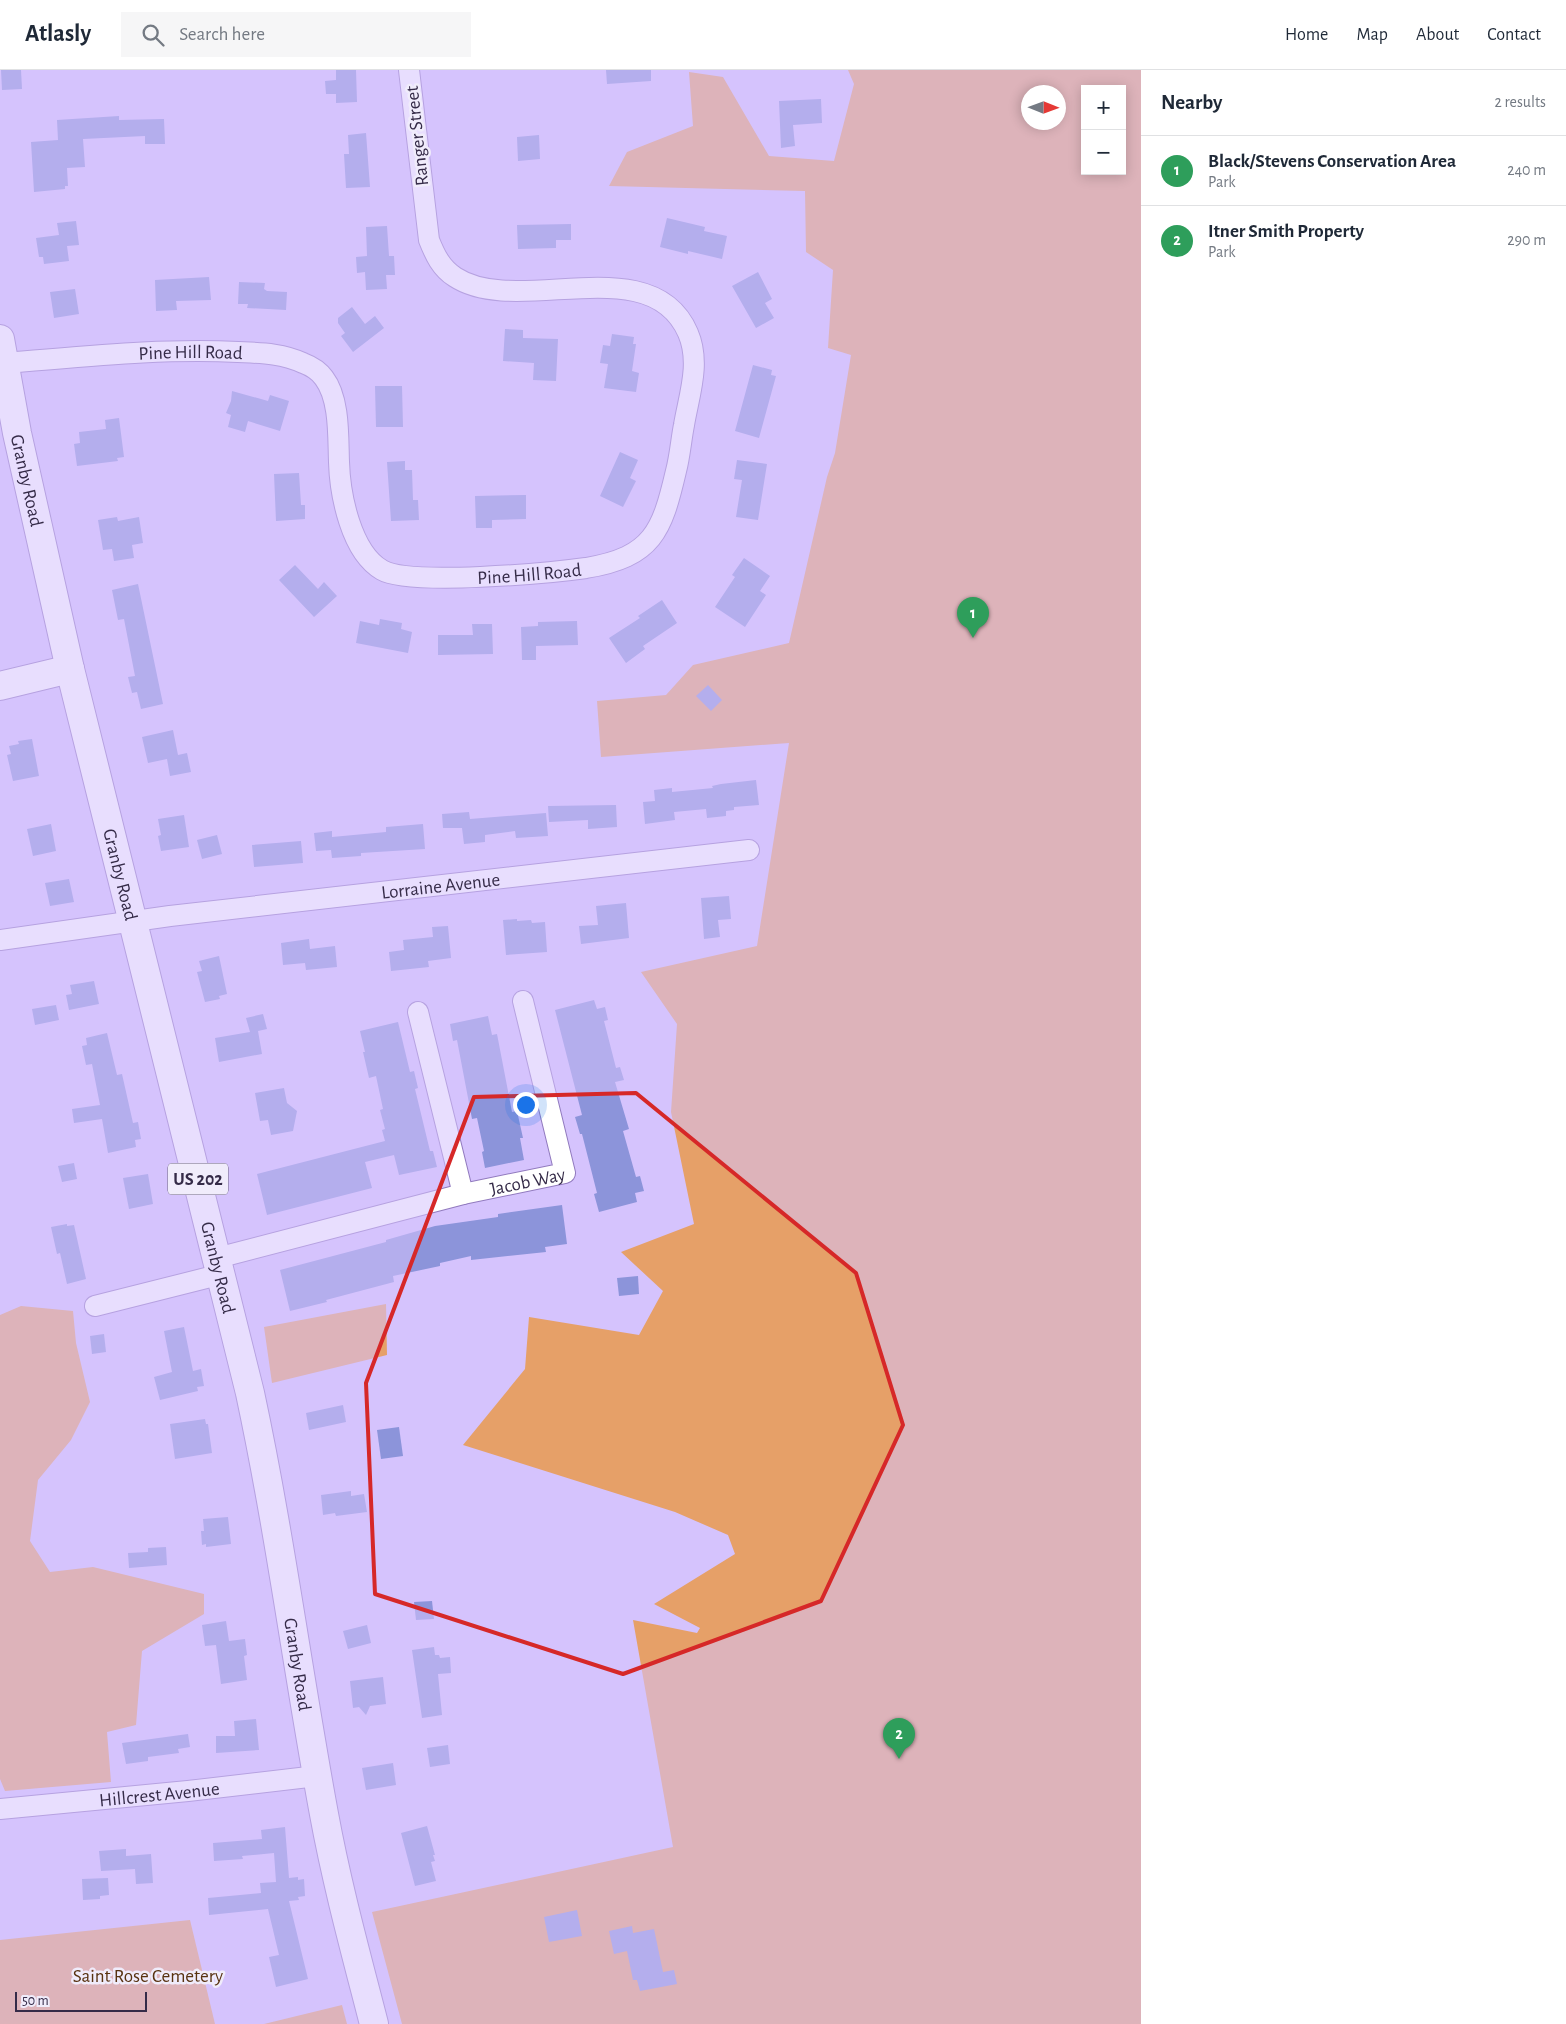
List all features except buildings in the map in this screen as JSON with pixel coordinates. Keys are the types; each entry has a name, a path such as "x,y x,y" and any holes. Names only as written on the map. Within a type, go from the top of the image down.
{"main road":[{"name":"Granby Road","path":"3,351 8,436 70,669 220,1266 262,1451 317,1776 336,1874 374,2024"},
{"path":"0,686 70,669"}],"street":[{"name":"Ranger Street","path":"409,70 424,201"},
{"name":"Pine Hill Road","path":"3,351 137,353 218,351 276,355 291,358 308,366 323,376 329,386 336,410 339,467 343,496 354,535 374,564 382,570 396,575 444,578 572,570 613,562 635,552 652,538 661,523 677,466 684,420 693,384 694,366 691,343 682,323 667,306 657,300 620,288 503,290 463,282 446,270 435,255 430,240 424,201"},
{"name":"Lorraine Avenue","path":"0,940 133,922 749,850"},
{"name":"Jacob Way","path":"95,1306 220,1266 463,1194 565,1173 523,1002"},
{"name":"Jacob Way","path":"418,1012 463,1194"},
{"name":"Hillcrest Avenue","path":"0,1809 317,1776"}],"highlighted area":[{"path":"636,1093 856,1273 903,1425 821,1601 623,1674 375,1594 366,1383 474,1097"}],"green space":[{"path":"848,70 1141,70 1141,2024 402,2024 372,1912 673,1847 633,1620 697,1633 700,1628 654,1604 735,1554 728,1535 675,1512 463,1445 525,1369 529,1317 639,1335 663,1291 621,1252 694,1224 671,1112 677,1024 641,972 757,946 789,743 601,757 597,701 666,695 693,665 789,643 827,477 835,453 851,355 828,348 833,270 806,252 805,191 609,186 627,152 693,126 689,72 723,77 769,156 834,161 854,84"},
{"path":"386,1304 387,1355 272,1383 264,1327"},
{"path":"21,1306 73,1311 76,1343 90,1402 71,1440 38,1480 30,1541 50,1572 93,1567 204,1594 204,1614 142,1651 136,1725 107,1732 111,1782 5,1791 0,1779 0,1315"},
{"name":"Saint Rose Cemetery","path":"190,1920 215,2024 0,2024 0,1940"},
{"name":"Saint Rose Cemetery","path":"342,2005 347,2024 264,2024"}],"place":[{"name":"Black/Stevens Conservation Area","path":"973,638"},
{"name":"Itner Smith Property","path":"899,1759"}]}
